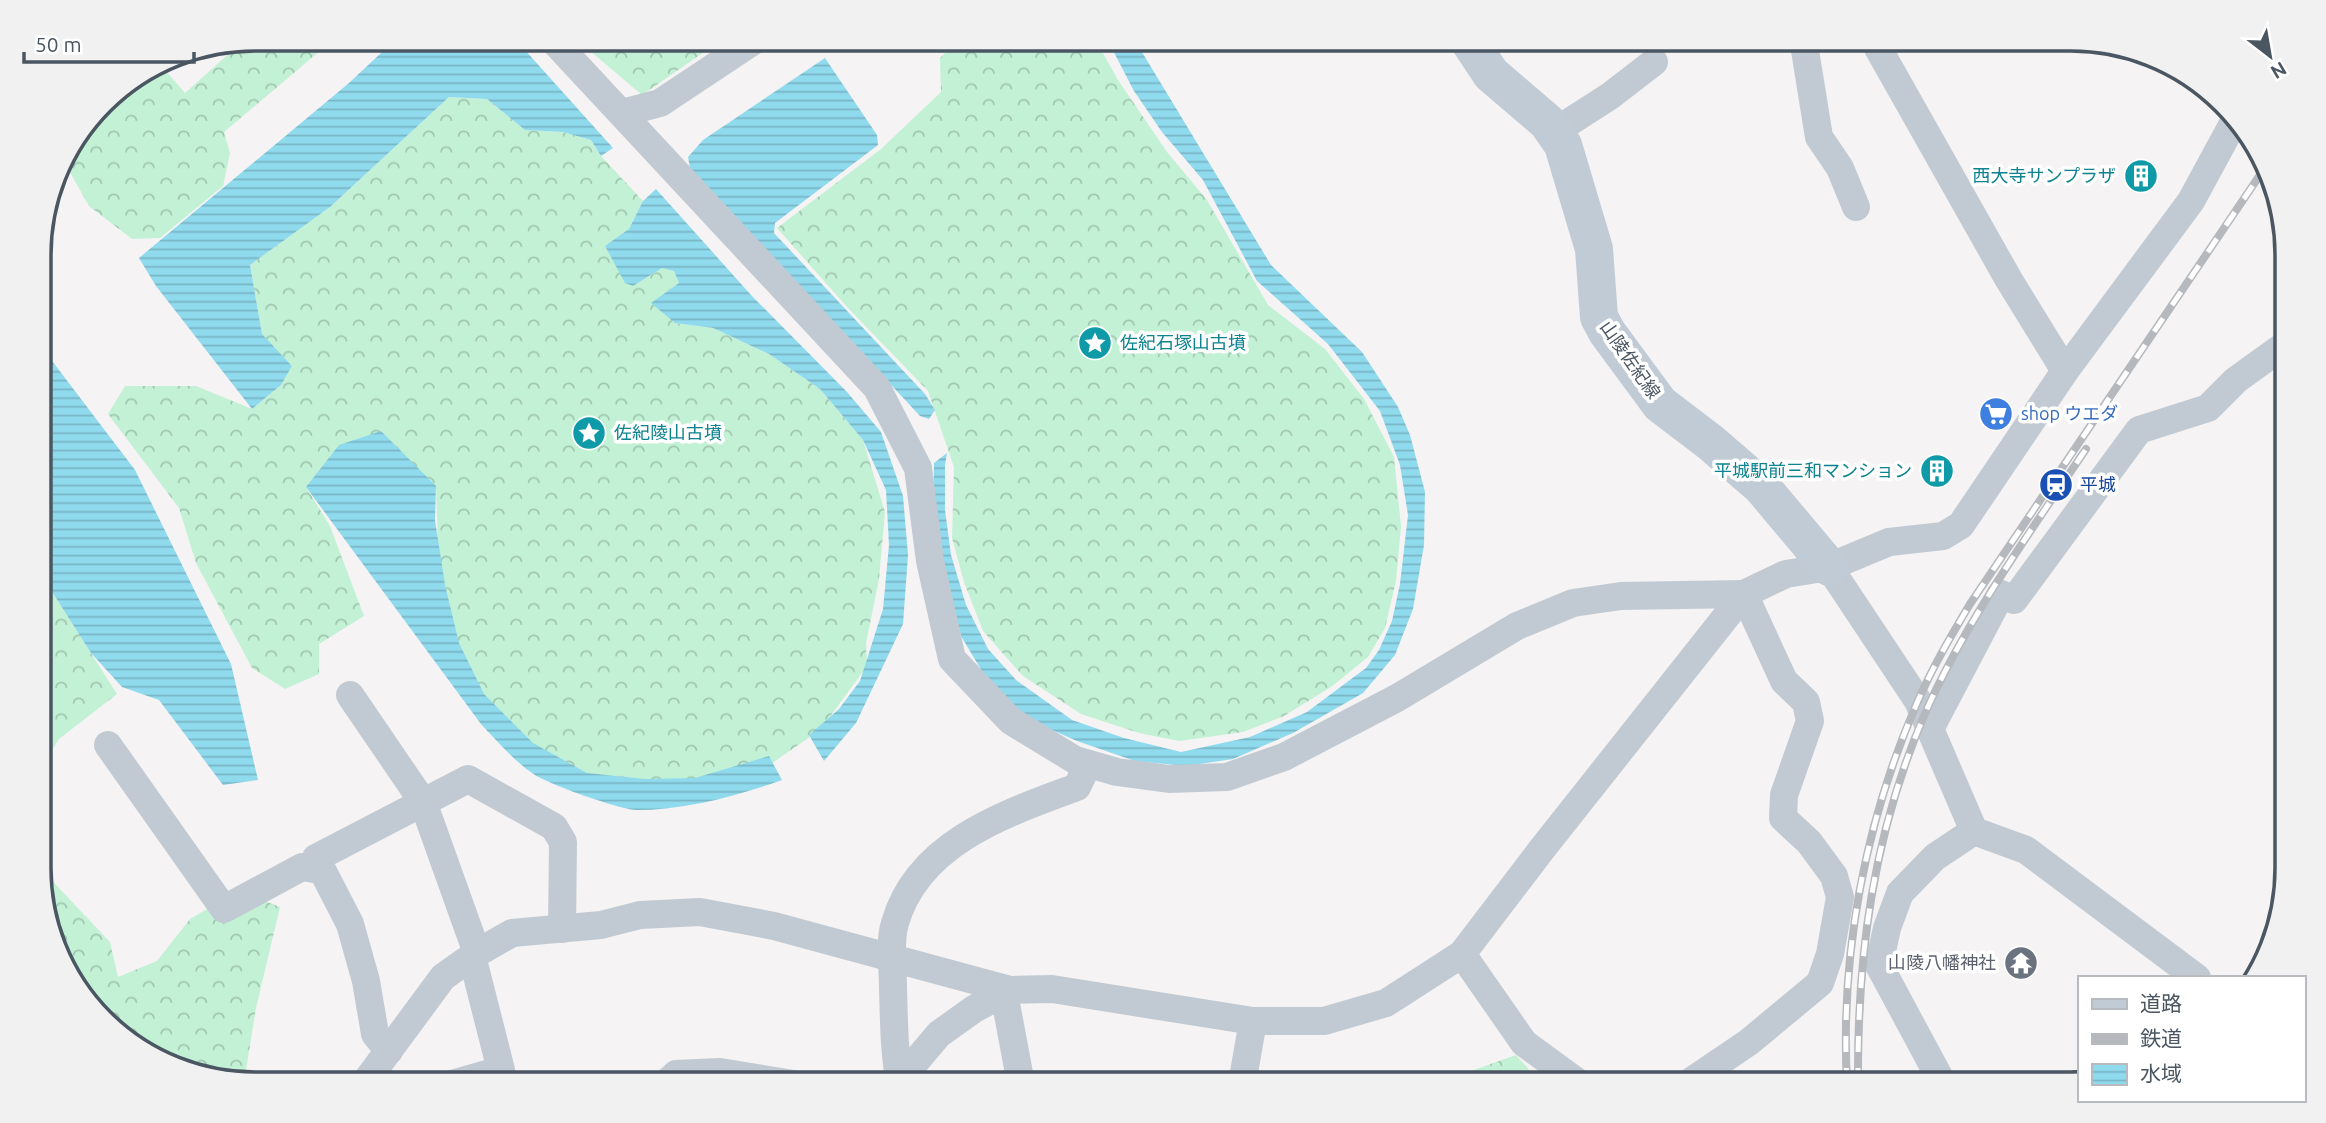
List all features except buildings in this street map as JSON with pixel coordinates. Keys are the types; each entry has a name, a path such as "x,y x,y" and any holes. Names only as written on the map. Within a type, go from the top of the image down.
{"main road":[{"name":"山陵佐紀線","path":"1478,51 1490,74 1547,122 1563,145 1594,249 1600,317 1607,332 1660,404 1761,486 1829,567"}],"street":[{"path":"563,51 877,388 918,468 930,561 952,659 1012,721 1075,760 1117,772 1169,779 1227,777 1284,757 1397,698 1517,626 1573,603 1621,596 1744,594 1786,575 1829,567 1889,542 1943,536 1961,525 2065,371 2191,201 2231,128"},
{"path":"622,113 660,103 738,51"},
{"path":"1805,51 1819,137 1840,168 1856,207"},
{"path":"1880,51 2009,280 2065,371"},
{"path":"1554,132 1610,96 1654,62"},
{"path":"1930,729 2001,594 2014,600 2139,430 2208,408 2236,380 2275,352"},
{"path":"1829,567 1917,701 1974,831 2026,850 2194,976"},
{"path":"374,1072 443,977 474,954 512,933 601,925 640,915 701,912 774,926 1007,991 1052,989 1252,1021 1324,1021 1386,1003 1462,954 1744,594"},
{"path":"1705,1072 1749,1042 1821,982 1830,954 1840,897 1834,876 1809,842 1783,818 1784,794 1810,721 1806,702 1784,681 1744,594"},
{"path":"350,695 423,802 474,954 501,1070 494,1072"},
{"path":"108,745 224,909 302,867 320,870"},
{"path":"898,1072 894,1051 894,925 907,895 922,873 962,836 1015,810 1077,787 1088,764"},
{"path":"389,1051 375,1034 366,981 350,923 316,858 468,779 554,827 563,842 562,929"},
{"path":"1937,1072 1879,965 1887,928 1900,894 1935,857 1974,831"},
{"path":"1462,954 1524,1043 1564,1072"},
{"path":"907,1072 939,1034 974,1009 1007,991"},
{"path":"1007,991 1019,1072"},
{"path":"1244,1072 1252,1021"}],"green space":[{"path":"320,51 224,132 230,153 223,186 160,238 132,239 89,206 69,171 101,120 120,101 142,85 166,71 185,93 230,53"},
{"path":"590,51 706,51 642,95"},
{"path":"947,51 1102,51 1167,152 1207,200 1268,305 1325,349 1364,399 1394,457 1401,526 1396,581 1385,628 1368,657 1331,687 1284,716 1243,732 1179,741 1139,733 1081,714 1023,676 983,631 964,582 952,538 954,467 928,391 848,308 777,228 881,149 941,92 940,58"},
{"path":"449,97 487,99 525,130 563,132 591,140 601,156 643,201 629,229 633,286 662,268 674,271 679,283 652,303 675,323 713,328 769,354 820,389 863,440 885,512 879,579 866,643 867,666 821,729 748,780 650,791 537,759 442,663 436,486 306,487 330,526 364,616 319,644 319,674 285,689 252,668 196,563 179,508 108,414 125,386 196,386 252,409 281,385 292,366 262,335 250,265 330,207"},
{"path":"51,590 117,694 59,739 51,752"},
{"path":"51,880 110,942 118,977 157,961 190,919 238,891 280,907 256,1008 246,1072 202,1065 153,1045 111,1012 78,970 58,921"},
{"path":"1516,1055 1531,1072 1469,1072"}],"water":[{"path":"383,51 526,51 613,148 601,156 591,140 563,132 525,130 487,99 449,97 330,207 250,265 262,334 292,366 281,385 252,409 156,286 139,258 349,83"},
{"path":"1113,51 1141,51 1271,265 1362,352 1398,407 1410,435 1425,492 1424,545 1413,609 1395,655 1363,693 1293,733 1233,759 1186,766 1135,761 1077,741 1027,719 986,678 961,636 933,527 934,463 947,453 945,510 951,555 966,605 988,649 1016,680 1072,720 1124,738 1181,752 1250,737 1307,712 1366,668 1379,650 1392,621 1400,584 1408,515 1400,465 1380,411 1328,344 1257,281 1203,180 1162,132 1134,91"},
{"path":"825,58 877,135 878,145 775,223 774,233 925,394 935,410 929,419 920,416 690,168 688,157 703,140"},
{"path":"656,189 751,295 847,392 881,432 903,496 908,555 903,624 856,723 824,761 809,735 839,709 860,681 883,609 889,545 886,490 863,440 820,389 769,354 713,328 675,323 651,303 679,283 674,271 662,268 633,286 625,283 605,246 629,229 643,201"},
{"path":"51,360 135,470 231,664 258,780 223,785 159,700 122,687 91,653 51,590"},
{"path":"381,431 436,486 435,520 445,585 459,643 484,694 533,743 587,773 645,779 695,778 769,756 782,780 710,801 673,808 636,810 555,785 520,764 481,724 306,487 339,445"}],"railway":[{"path":"1847,1072 1848,986 1860,889 1883,794 1923,690 1970,604 2259,176"},
{"path":"1858,1072 1861,989 1871,897 1880,851 1906,761 1940,682 1978,613 2086,449"}],"place":[{"name":"西大寺サンプラザ","path":"2141,176"},
{"name":"佐紀石塚山古墳","path":"1095,343"},
{"name":"shop ウエダ","path":"1996,414"},
{"name":"佐紀陵山古墳","path":"589,433"},
{"name":"平城駅前三和マンション","path":"1937,471"},
{"name":"平城","path":"2056,485"},
{"name":"山陵八幡神社","path":"2021,963"}]}
